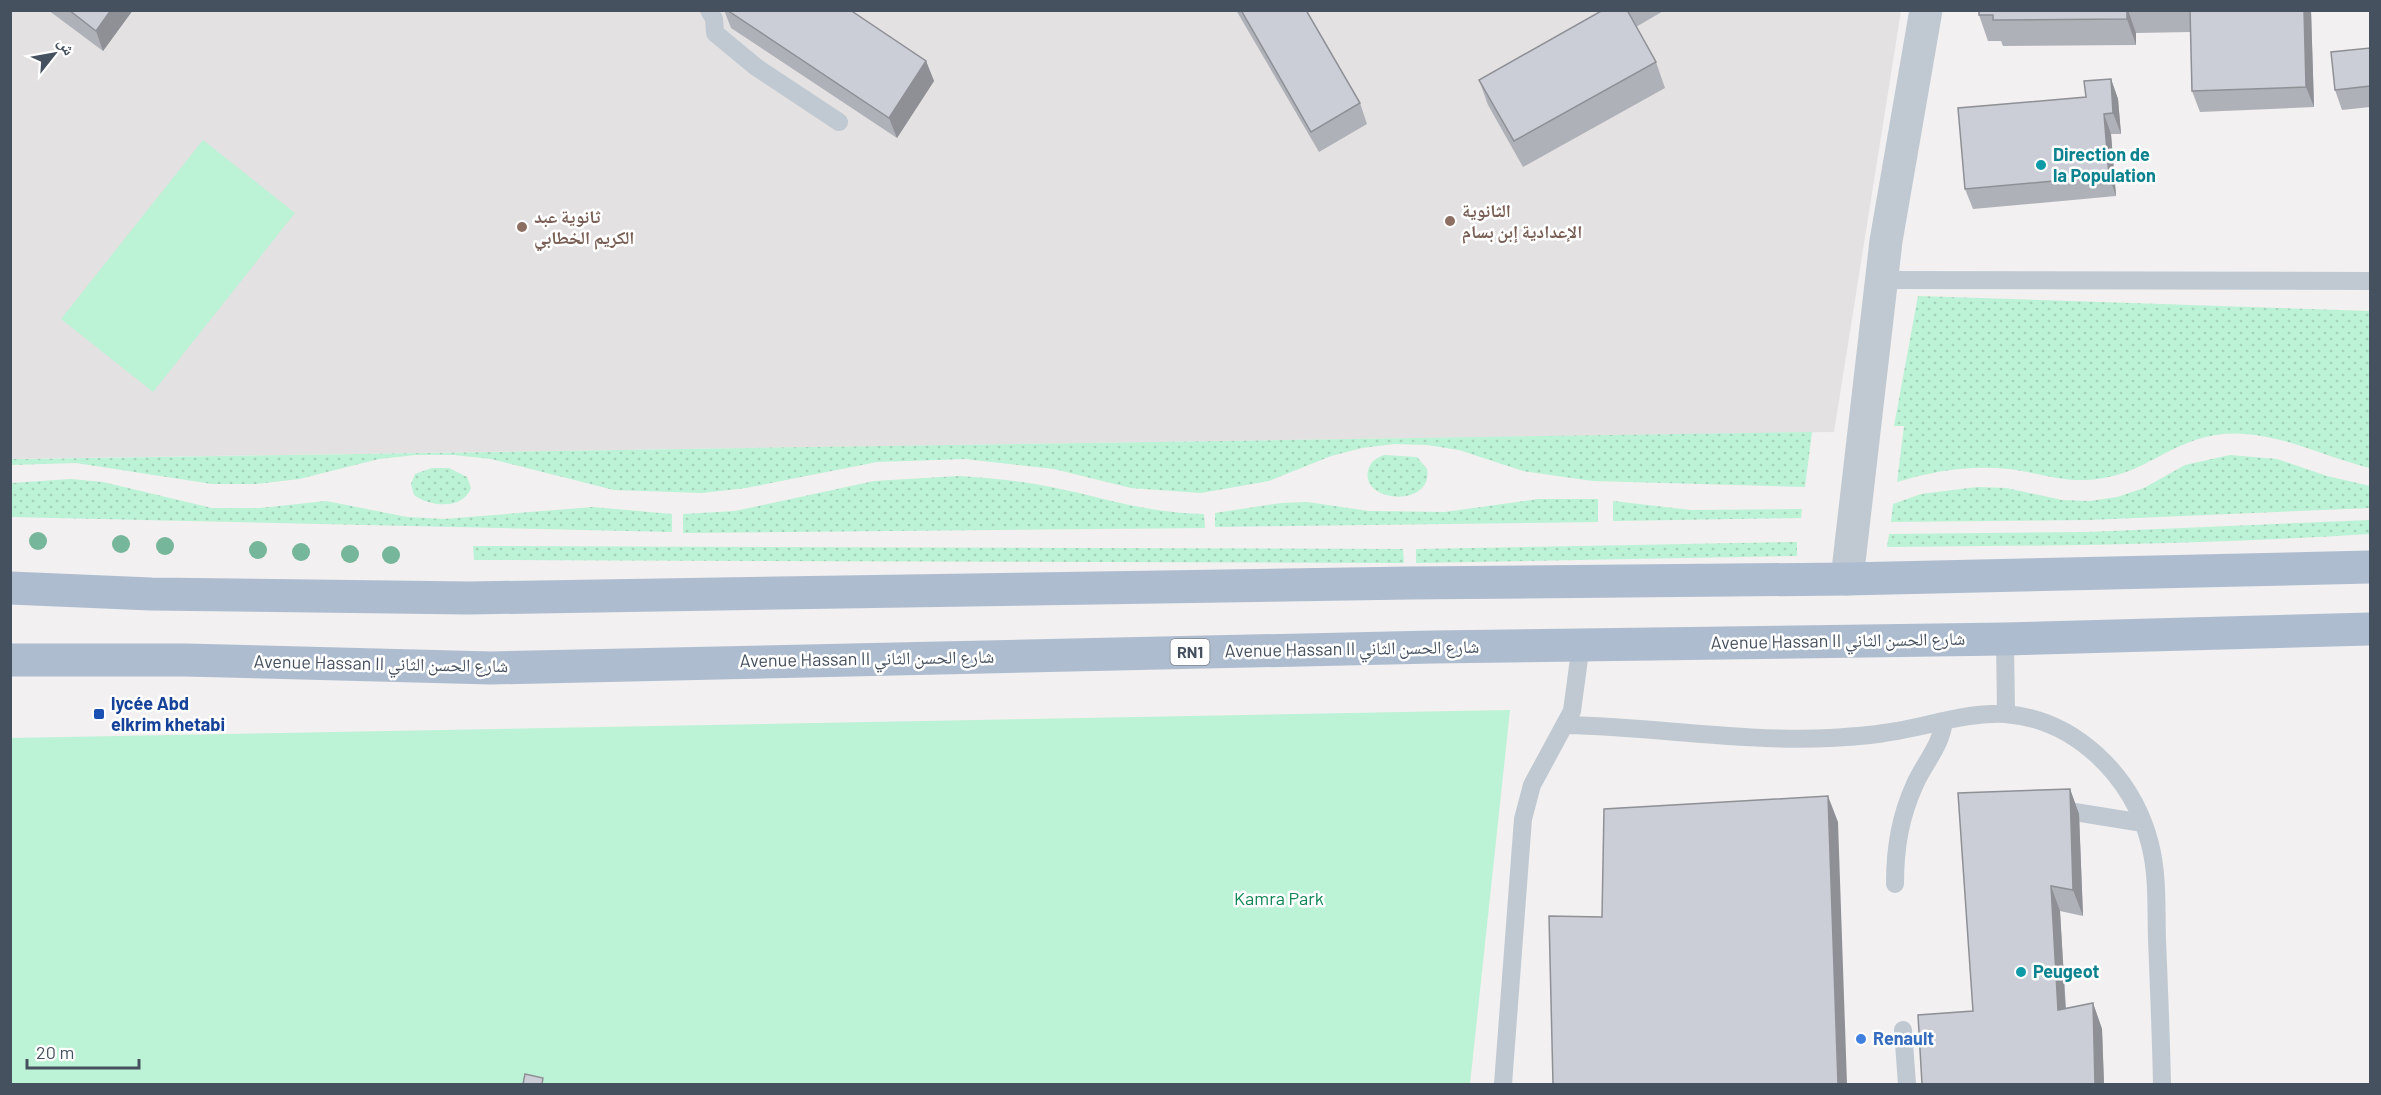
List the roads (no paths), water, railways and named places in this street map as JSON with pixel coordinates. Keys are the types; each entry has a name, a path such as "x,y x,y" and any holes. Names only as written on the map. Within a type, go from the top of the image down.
{"main road":[{"path":"10,588 151,594 469,598 1386,583 1847,579 2370,567"},
{"name":"Avenue Hassan II شارع الحسن الثاني","path":"10,660 185,660 491,668 1581,644 2005,639 2370,629"}],"street":[{"path":"1847,579 1881,280 1926,10"}],"lane":[{"path":"709,10 714,19 715,33 756,67 839,122"},
{"path":"1881,280 2370,281"},
{"path":"2005,639 2006,714"},
{"path":"1503,1084 1523,819 1536,777 1567,725 1576,698 1581,644"},
{"path":"1567,725 1773,739 1884,733 1985,714 2006,714 2050,724 2071,734 2089,747 2121,782 2143,823 2154,864 2162,1084"},
{"path":"1895,884 1898,831 1916,781 1936,750 1944,721"},
{"path":"2040,807 2143,823"},
{"path":"1903,1030 1907,1084"}],"place":[{"name":"Direction de la Population","path":"2041,165"},
{"name":"الثانوية الإعدادية إبن بسام","path":"1450,221"},
{"name":"ثانوية عبد الكريم الخطابي","path":"522,227"},
{"name":"lycée Abd elkrim khetabi","path":"99,714"},
{"name":"Peugeot","path":"2021,972"},
{"name":"Renault","path":"1861,1039"}],"park label":[{"name":"Kamra Park","path":"1279,899"}]}
